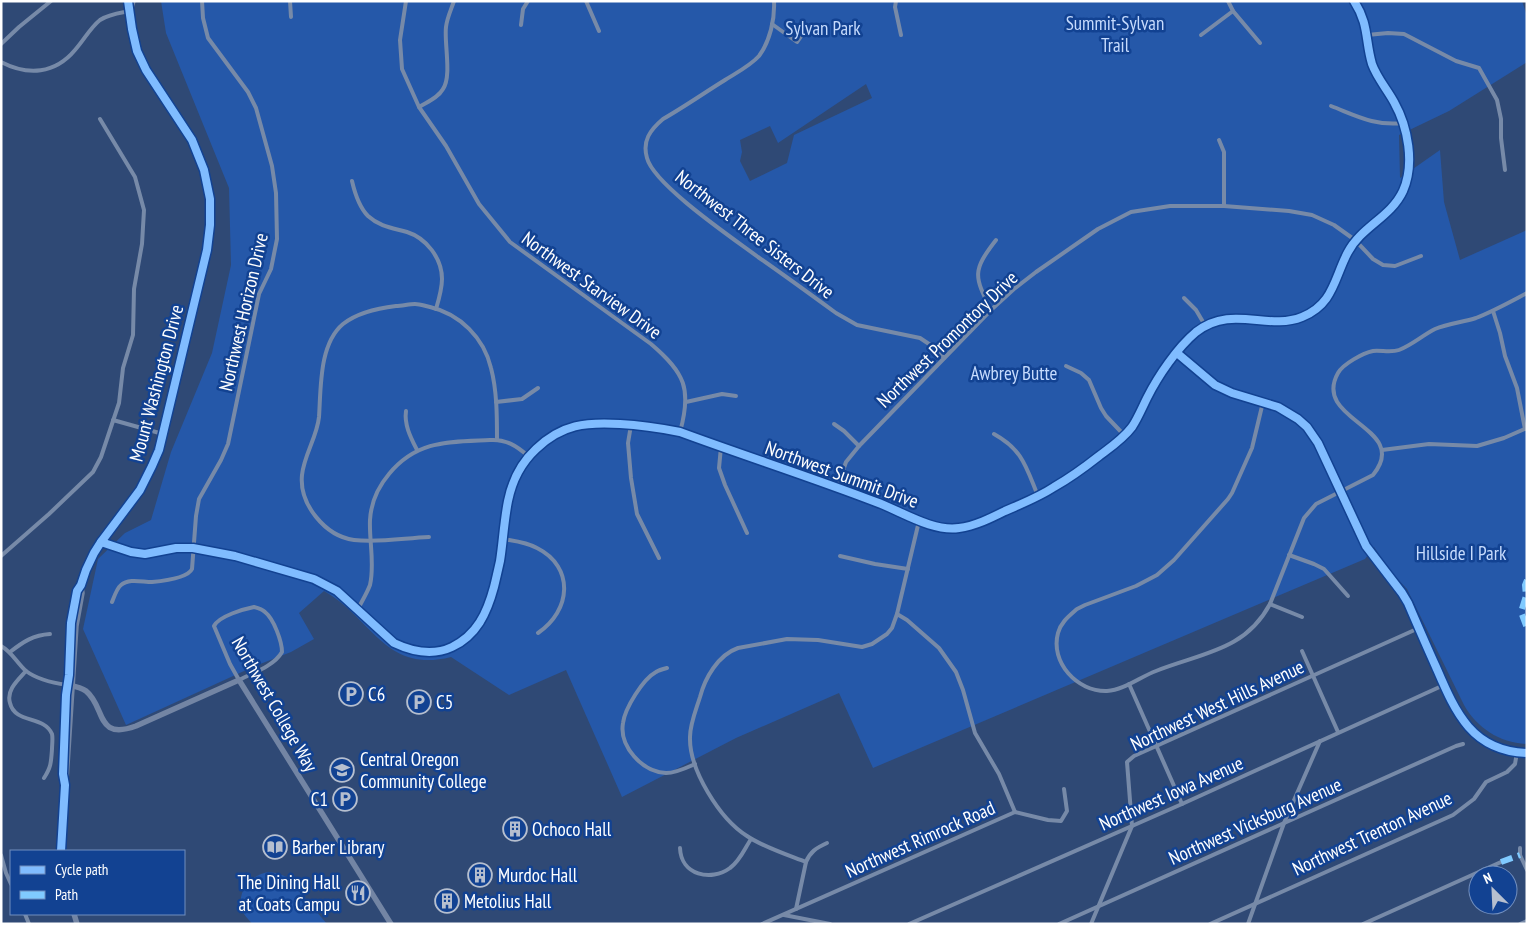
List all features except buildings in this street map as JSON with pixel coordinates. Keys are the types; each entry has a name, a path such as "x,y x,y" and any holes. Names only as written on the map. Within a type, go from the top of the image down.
{"street":[{"path":"1,44 51,1"},
{"name":"Mount Washington Drive","path":"61,850 63,774 70,686 72,617 77,591 101,542 140,490 152,466 163,434 207,250 210,226 210,199 204,170 192,140 146,70 138,52 132,29 128,1"},
{"name":"Mount Washington Drive","path":"130,11 133,1"},
{"name":"Northwest Horizon Drive","path":"112,602 120,585 128,581 153,582 190,573 193,563 199,499 228,444 259,294 271,269 277,239 276,192 272,166 256,108 248,92 208,38 203,18 202,1"},
{"path":"290,1 291,17"},
{"name":"Northwest Starview Drive","path":"406,1 400,40 402,69 419,108 446,146 479,204 510,242 652,344 667,357 680,374 685,388 685,414 680,432"},
{"path":"419,108 435,98 445,86 447,74 445,28 454,1"},
{"path":"521,25 523,8 528,1"},
{"path":"586,1 599,32"},
{"name":"Northwest Three Sisters Drive","path":"774,1 772,24 762,50 755,60 653,127 646,140 645,150 650,165 674,192 707,219 836,313 857,325 920,338 935,348 944,358"},
{"path":"896,1 895,8 901,35"},
{"path":"1228,1 1233,10 1260,42"},
{"name":"Northwest Summit Drive","path":"101,542 131,552 145,554 176,548 193,548 235,556 314,579 337,591 394,643 405,648 429,653 461,643 474,631 482,619 490,604 500,564 508,501 513,482 528,456 544,441 558,432 571,427 596,423 655,427 680,432 878,502 920,521 947,529 959,528 992,518 1054,488 1125,436 1136,420 1160,374 1196,332 1217,322 1236,318 1286,321 1308,314 1322,304 1335,285 1347,253 1355,240 1394,205 1402,193 1410,163 1403,123 1393,99 1373,67 1363,16 1354,1"},
{"path":"1201,35 1233,10"},
{"path":"1,62 27,70 43,71 54,67 67,59 100,20 113,14 130,11"},
{"path":"772,24 797,42 804,32"},
{"path":"1367,35 1404,34 1456,61 1479,68 1498,100 1506,170"},
{"path":"1331,106 1376,123 1403,123"},
{"path":"1,556 49,514 92,472 101,457 119,403 123,368 133,335 134,290 142,244 144,210 135,177 100,119"},
{"path":"1219,140 1224,152 1224,206"},
{"path":"352,182 358,200 369,216 387,228 418,237 433,251 442,276 436,309"},
{"name":"Northwest Promontory Drive","path":"837,488 846,462 859,446 991,310 1036,272 1098,229 1131,212 1170,206 1272,208 1312,215 1334,225 1355,240 1373,259 1383,266 1395,266 1421,256"},
{"path":"991,310 977,276 982,258 996,240"},
{"path":"1263,402 1252,448 1232,493 1165,570 1136,586 1085,605 1067,618 1061,625 1058,634 1057,651 1063,667 1076,681 1088,688 1107,691 1129,684 1155,671 1216,650 1238,640 1255,627 1270,604 1304,518 1309,511 1316,504 1361,482 1372,475 1378,468 1382,450 1372,433 1346,413 1334,397 1333,386 1341,369 1350,362 1372,351 1397,351 1436,329 1493,311 1527,293"},
{"path":"1184,298 1196,310 1206,327"},
{"path":"430,537 370,541 353,540 340,536 320,522 310,510 304,494 302,472 318,424 327,347 338,329 357,316 388,307 416,304 436,309 461,322 476,336 486,354 491,369 496,402 497,439"},
{"path":"1382,450 1429,444 1477,446 1526,429 1517,388 1504,356 1500,333 1493,311"},
{"path":"1177,353 1215,385 1232,393 1289,412 1307,427 1318,443 1366,546 1402,593 1458,715 1476,734 1498,747 1527,753"},
{"path":"1066,366 1081,373 1089,380 1106,416 1125,436"},
{"path":"496,402 522,399 538,388"},
{"path":"686,402 722,394 736,396"},
{"path":"406,411 409,433 417,450"},
{"path":"113,420 163,434"},
{"path":"834,424 859,446"},
{"path":"631,425 628,443 637,514 659,558"},
{"path":"994,434 1012,446 1022,457 1038,496"},
{"path":"358,609 370,583 372,569 371,514 382,482 397,464 417,450 441,443 497,439 514,445 528,456"},
{"path":"721,447 719,468 747,533"},
{"path":"806,862 751,839 732,825 719,811 706,790 690,748 692,721 706,682 724,655 731,651 787,639 818,640 862,647 872,644 887,634 892,628 897,614 920,521"},
{"path":"503,539 522,542 538,548 560,570 565,587 563,601 557,616 548,627 538,633"},
{"path":"1289,555 1324,569 1348,596"},
{"path":"840,556 908,569"},
{"path":"1270,604 1302,617"},
{"name":"Northwest College Way","path":"239,680 267,665 282,652 281,642 272,619 267,613 254,607 243,609 217,621 214,626 230,664 239,680 391,924"},
{"path":"897,614 907,620 939,648 956,672 963,690 974,733 999,774 1015,812"},
{"name":"Northwest West Hills Avenue","path":"1091,924 1132,826 1126,762 1134,756 1419,628"},
{"path":"10,652 30,638 50,634"},
{"path":"1,646 10,652 26,671 41,680 81,688 87,692 107,725 122,730 136,726 239,680"},
{"path":"1302,651 1338,732"},
{"path":"667,668 655,672 642,684 633,698 623,722 624,737 629,750 640,762 654,771 666,773 680,771 695,764"},
{"path":"26,671 10,691 9,701 14,713 38,722 52,734 50,768 44,778"},
{"path":"1129,684 1182,804"},
{"name":"Northwest Iowa Avenue","path":"909,924 1182,804 1444,685"},
{"path":"1248,924 1284,823 1320,740"},
{"name":"Northwest Vicksburg Avenue","path":"1059,924 1463,744"},
{"name":"Northwest Trenton Avenue","path":"1210,924 1453,816 1474,799 1486,782 1507,772 1515,764 1517,752"},
{"name":"Northwest Rimrock Road","path":"762,924 1015,812 1048,820 1061,821 1067,812 1064,789"},
{"path":"680,848 682,860 690,869 702,875 717,874 724,872 734,864 751,839"},
{"path":"796,909 806,862 813,850 826,843"},
{"path":"1520,848 1520,855 1527,870"},
{"path":"1,855 10,882"},
{"path":"1363,924 1501,862"},
{"path":"1,875 6,873"},
{"path":"783,915 830,924"},
{"path":"1520,924 1527,921"}],"green space":[{"name":"Awbrey Butte","path":"161,1 1522,1 1527,16 1527,62 1449,111 1399,135 1400,178 1440,150 1444,202 1460,260 1527,230 1527,744 1508,741 1490,733 1469,713 1407,589 1392,573 1374,547 1365,559 873,768 839,693 736,738 622,797 566,670 509,695 451,657 429,660 410,658 394,650 380,640 340,602 324,591 299,613 314,639 291,652 255,666 126,725 83,629 98,559 125,533 151,520 171,452 212,353 231,265 229,188 166,33","holes":["866,84 872,98 794,135 787,163 750,181 740,161 742,152 740,140 770,126 778,143"]},
{"path":"269,872 287,877 327,924 252,924 241,907 242,893 255,877"}],"marked path":[{"path":"1527,580 1525,585 1526,596 1521,612 1527,628"},
{"path":"1501,862 1520,855"}],"cycle path":[{"path":"61,850 65,785 63,774 66,695 69,675 71,623 77,591 94,553 140,490 159,450 207,250 210,225 210,199 204,170 192,140 146,70 137,51 128,1"},
{"path":"101,542 131,552 145,554 176,548 193,548 235,556 314,579 337,591 394,643 408,649 430,652 445,650 461,642 480,622 494,587 500,561 508,501 518,473 536,449 555,434 575,426 585,424 620,424 680,432 852,493 938,527 959,528 989,519 1048,491 1121,439 1134,424 1151,390 1168,363 1196,332 1209,324 1223,320 1289,321 1313,312 1327,298 1343,262 1354,243 1398,200 1407,180 1409,169 1406,134 1399,112 1372,64 1362,17 1354,1"},
{"path":"1177,353 1215,385 1232,393 1278,407 1307,427 1318,443 1366,546 1408,603 1458,713 1479,737 1492,745 1508,751 1527,753"}],"place":[{"name":"C6","path":"351,694"},
{"name":"C5","path":"419,702"},
{"name":"Central Oregon Community College","path":"342,770"},
{"name":"C1","path":"345,799"},
{"name":"Ochoco Hall","path":"515,829"},
{"name":"Barber Library","path":"275,847"},
{"name":"Murdoc Hall","path":"480,875"},
{"name":"The Dining Hall at Coats Campu","path":"358,893"},
{"name":"Metolius Hall","path":"447,901"}],"park label":[{"name":"Sylvan Park","path":"823,28"},
{"name":"Summit-Sylvan Trail","path":"1115,34"},
{"name":"Hillside I Park","path":"1461,553"}]}
